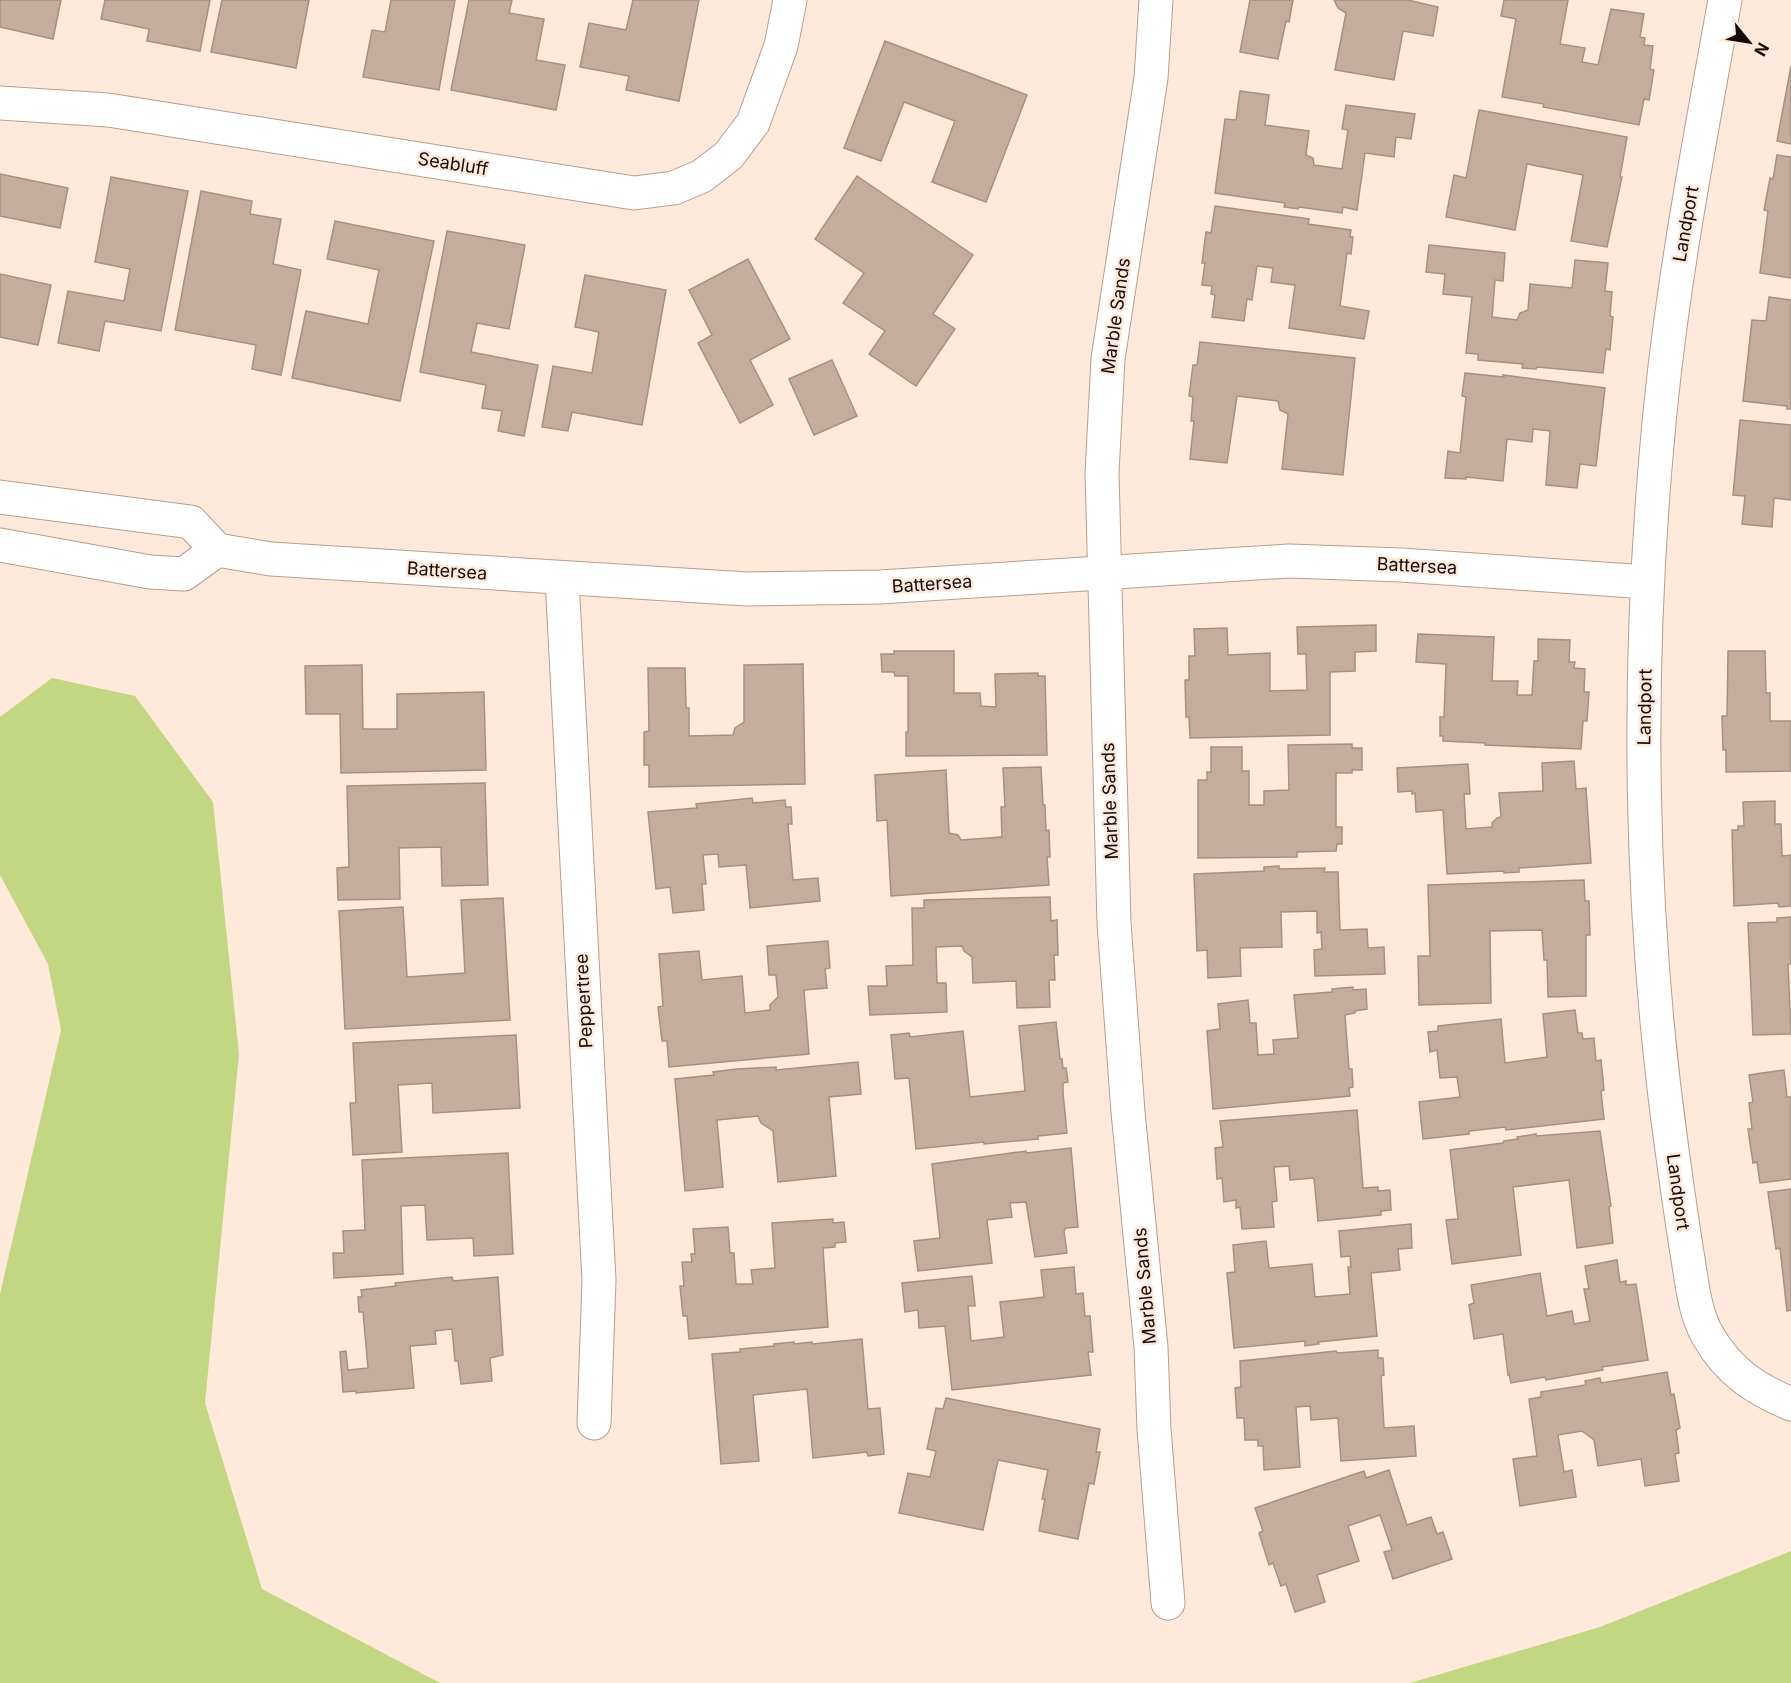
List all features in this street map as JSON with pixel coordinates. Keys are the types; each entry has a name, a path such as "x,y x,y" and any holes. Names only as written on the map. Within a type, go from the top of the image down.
{"street":[{"name":"Seabluff","path":"0,103 108,110 634,193 674,188 702,176 729,155 753,123 781,46 790,0"},
{"name":"Marble Sands","path":"1156,0 1151,78 1108,359 1102,473 1114,923 1128,1112 1151,1347 1154,1429 1168,1603"},
{"name":"Landport","path":"1725,0 1679,261 1658,433 1647,582 1644,773 1651,948 1668,1123 1693,1295 1706,1334 1730,1367 1777,1398"},
{"path":"0,497 191,522 217,550 184,574 150,572 0,545"},
{"path":"103,563 110,511"},
{"name":"Battersea","path":"217,550 271,559 747,590 880,587 1289,561 1401,565 1647,582"},
{"name":"Peppertree","path":"562,579 599,1280 594,1424"}],"green space":[{"path":"52,678 135,696 213,802 239,1054 205,1403 262,1589 440,1683 0,1683 0,1294 61,1030 48,964 0,875 0,717"},
{"path":"1791,1551 1791,1683 1410,1683 1600,1627"}],"building":[{"path":"0,0 61,0 53,39 0,27"},
{"path":"105,0 210,0 200,51 147,41 149,29 101,19"},
{"path":"222,0 309,0 296,68 211,52"},
{"path":"391,0 455,0 439,90 363,77 372,30 385,32"},
{"path":"469,0 512,0 509,13 544,19 536,60 565,65 556,110 451,90"},
{"path":"633,0 699,0 679,101 626,90 629,76 580,67 589,23 626,30"},
{"path":"1250,0 1293,0 1278,59 1240,52"},
{"path":"1334,0 1408,0 1438,7 1433,36 1403,31 1394,80 1335,70 1346,13 1338,8"},
{"path":"1504,0 1568,0 1560,44 1585,48 1582,62 1598,65 1611,9 1644,14 1640,37 1645,38 1644,45 1653,46 1650,69 1654,70 1649,100 1644,99 1639,125 1502,97 1516,19 1501,16"},
{"path":"885,41 1027,95 986,202 932,182 955,121 904,102 881,161 844,148"},
{"path":"1791,66 1791,144 1777,141"},
{"path":"1240,91 1269,95 1265,125 1309,131 1306,155 1313,158 1314,165 1342,169 1348,130 1342,129 1346,105 1415,114 1411,139 1396,137 1394,157 1365,153 1357,210 1343,207 1342,213 1299,207 1298,209 1284,207 1285,203 1215,193 1225,119 1236,120"},
{"path":"1479,110 1627,137 1620,177 1622,177 1607,247 1571,241 1583,175 1527,164 1515,230 1446,217 1454,175 1466,178"},
{"path":"1777,155 1791,157 1791,278 1760,273 1768,211 1764,210"},
{"path":"0,174 68,188 60,228 0,216"},
{"path":"857,176 973,255 933,314 955,329 916,386 869,354 885,331 843,303 864,273 815,239"},
{"path":"111,177 188,191 161,331 105,321 99,351 58,343 68,291 124,301 130,269 95,262"},
{"path":"201,191 252,201 250,214 281,219 273,264 301,270 281,375 252,369 256,345 175,330"},
{"path":"1215,206 1309,219 1308,224 1351,230 1350,237 1353,237 1351,254 1347,253 1340,306 1369,311 1364,339 1289,328 1295,285 1271,282 1273,268 1257,266 1252,300 1247,299 1244,321 1212,317 1215,295 1211,294 1212,286 1202,285 1205,263 1202,263 1206,232 1211,233"},
{"path":"335,221 434,241 400,401 292,378 306,311 368,324 379,270 327,259"},
{"path":"447,231 525,245 509,329 477,323 471,352 538,365 524,436 498,431 502,411 482,408 486,385 420,372"},
{"path":"1429,245 1505,253 1503,281 1495,280 1492,317 1517,320 1520,313 1528,310 1530,284 1572,288 1575,260 1608,263 1605,291 1612,292 1610,316 1613,317 1610,350 1606,349 1603,373 1537,367 1536,369 1522,368 1523,364 1478,360 1478,354 1466,353 1472,297 1443,294 1445,274 1426,272"},
{"path":"748,259 790,339 750,360 773,405 740,423 698,343 712,335 689,290"},
{"path":"0,274 51,285 38,345 0,337"},
{"path":"585,275 666,290 642,425 572,412 568,431 542,427 553,366 592,373 599,332 575,327"},
{"path":"1769,297 1791,300 1791,409 1787,409 1787,406 1743,401 1752,320 1766,321"},
{"path":"1200,342 1355,358 1343,475 1282,469 1288,414 1280,410 1278,401 1237,396 1227,463 1190,459 1194,421 1191,421 1193,397 1189,396 1193,365 1197,365"},
{"path":"832,360 857,416 814,435 789,379"},
{"path":"1465,373 1504,377 1503,375 1605,388 1596,466 1580,464 1577,488 1546,485 1550,431 1533,429 1532,442 1507,439 1503,481 1466,477 1466,479 1445,478 1448,451 1460,453 1466,397 1462,396"},
{"path":"1740,420 1791,425 1791,500 1774,498 1772,527 1742,524 1745,496 1733,495"},
{"path":"1376,625 1376,651 1355,652 1355,671 1330,672 1330,735 1190,738 1189,717 1186,717 1185,680 1189,680 1189,656 1195,656 1194,629 1227,628 1228,655 1270,653 1270,691 1307,690 1306,654 1298,654 1297,627"},
{"path":"1418,634 1494,637 1492,681 1518,681 1517,695 1532,695 1534,661 1538,661 1538,639 1570,640 1569,662 1575,662 1574,668 1585,669 1584,692 1589,692 1587,721 1583,721 1581,749 1443,741 1443,736 1440,736 1440,717 1444,717 1446,664 1416,662"},
{"path":"894,651 954,651 954,693 980,693 981,706 996,707 995,674 1038,673 1038,676 1045,676 1047,755 906,756 908,676 895,676 894,672 882,672 881,654 894,654"},
{"path":"1728,651 1765,651 1766,693 1770,693 1770,721 1791,721 1791,771 1726,772 1722,716 1727,716"},
{"path":"803,664 805,784 649,787 649,765 644,765 644,732 649,731 648,668 685,668 689,736 733,735 735,728 744,722 744,665"},
{"path":"362,665 363,729 397,729 397,694 484,692 486,770 341,773 340,714 306,714 305,666"},
{"path":"1352,744 1352,748 1362,748 1362,770 1352,770 1352,773 1336,773 1336,827 1342,827 1342,844 1337,844 1336,851 1297,852 1297,857 1198,858 1198,780 1207,780 1207,772 1211,772 1211,747 1242,747 1242,771 1249,771 1249,805 1264,805 1264,791 1289,790 1288,745"},
{"path":"1574,761 1576,789 1586,788 1591,863 1519,868 1519,872 1447,874 1443,810 1416,812 1415,793 1412,794 1412,791 1398,792 1397,768 1468,764 1470,794 1464,794 1466,829 1492,827 1492,823 1501,817 1499,793 1543,791 1542,763"},
{"path":"1041,767 1046,831 1049,830 1050,857 1047,857 1049,885 891,896 887,820 877,821 875,775 946,770 949,833 958,835 961,840 1002,837 1001,807 1005,807 1003,768"},
{"path":"485,783 488,885 442,886 441,847 399,848 400,899 338,900 337,868 349,867 347,786"},
{"path":"752,798 753,803 785,800 786,807 791,807 792,824 788,824 793,880 818,878 820,901 750,908 746,865 719,867 718,854 703,855 706,884 702,884 704,910 673,913 670,887 656,889 648,812 697,808 696,804"},
{"path":"1775,801 1775,824 1781,824 1782,856 1791,855 1791,906 1779,907 1778,903 1734,906 1732,830 1738,830 1738,826 1744,826 1743,802"},
{"path":"1279,866 1279,869 1325,868 1324,872 1338,872 1340,930 1367,929 1368,948 1384,947 1385,974 1315,976 1314,950 1322,949 1321,932 1317,933 1317,911 1281,912 1282,947 1240,948 1241,976 1208,978 1207,950 1197,951 1194,874 1264,871 1264,867"},
{"path":"1584,880 1585,901 1589,901 1590,935 1586,935 1586,996 1548,997 1547,960 1544,960 1542,930 1490,931 1491,1003 1419,1005 1418,956 1430,956 1428,885"},
{"path":"1050,897 1051,921 1057,920 1058,955 1054,955 1055,980 1049,980 1050,1007 1017,1008 1016,981 973,983 972,957 964,951 962,946 936,947 937,983 946,983 947,1012 870,1015 868,986 887,986 886,966 913,965 912,908 924,908 924,900"},
{"path":"503,898 510,1020 345,1029 339,911 403,907 407,977 465,973 461,900"},
{"path":"1791,917 1791,964 1788,964 1791,1034 1753,1035 1748,923 1777,922 1777,918"},
{"path":"828,941 830,968 825,969 827,988 804,990 809,1054 669,1067 667,1041 662,1041 658,1007 663,1006 659,954 699,951 702,980 742,976 745,1013 770,1010 770,1005 778,997 776,975 769,975 767,946"},
{"path":"1353,987 1353,990 1366,989 1367,1009 1345,1015 1349,1069 1352,1069 1353,1087 1349,1088 1350,1096 1213,1109 1207,1031 1220,1029 1218,1004 1248,1000 1250,1023 1256,1023 1258,1055 1274,1054 1273,1040 1298,1038 1294,995 1332,992 1332,989"},
{"path":"1575,1010 1578,1033 1582,1033 1583,1039 1594,1038 1596,1061 1601,1060 1604,1119 1506,1130 1505,1127 1423,1139 1419,1102 1460,1097 1457,1077 1440,1078 1437,1050 1430,1052 1428,1032 1438,1031 1438,1026 1501,1019 1505,1063 1547,1057 1543,1014"},
{"path":"1056,1022 1060,1059 1062,1059 1063,1068 1066,1068 1068,1082 1063,1083 1067,1133 1038,1136 1038,1139 916,1149 909,1078 895,1079 891,1035 909,1033 910,1037 963,1031 970,1097 1025,1091 1019,1026"},
{"path":"516,1035 520,1108 433,1113 432,1083 398,1085 402,1152 353,1155 350,1103 356,1103 353,1043"},
{"path":"858,1062 861,1094 829,1097 836,1176 778,1182 773,1131 761,1123 758,1116 717,1120 723,1187 685,1191 675,1079 714,1075 713,1072 737,1069 776,1067 776,1070"},
{"path":"1784,1070 1787,1097 1791,1097 1791,1179 1760,1183 1757,1162 1753,1163 1748,1129 1752,1129 1749,1103 1753,1102 1749,1075"},
{"path":"1357,1110 1363,1188 1378,1187 1378,1191 1390,1190 1391,1210 1381,1211 1381,1215 1318,1221 1314,1178 1290,1180 1289,1166 1274,1167 1277,1201 1272,1202 1274,1227 1242,1229 1240,1207 1236,1208 1236,1200 1224,1202 1222,1178 1217,1179 1215,1148 1223,1147 1220,1121"},
{"path":"1600,1131 1611,1206 1609,1207 1613,1243 1577,1248 1569,1180 1513,1187 1521,1255 1452,1264 1446,1220 1458,1219 1450,1150 1503,1143 1518,1139 1517,1137 1536,1134 1536,1136"},
{"path":"1071,1148 1078,1227 1066,1228 1064,1231 1067,1253 1035,1257 1026,1202 1010,1203 1012,1217 987,1220 992,1263 918,1271 914,1241 940,1238 932,1164 1026,1151 1026,1153"},
{"path":"508,1153 513,1254 474,1256 473,1238 427,1240 425,1205 401,1206 403,1274 334,1278 333,1253 344,1253 343,1231 365,1230 362,1160"},
{"path":"1791,1189 1791,1310 1787,1311 1780,1248 1776,1249 1768,1192"},
{"path":"833,1219 833,1223 844,1222 846,1242 835,1243 835,1247 823,1248 828,1327 689,1339 687,1316 683,1316 680,1286 684,1286 682,1262 692,1262 691,1254 695,1254 693,1229 728,1227 730,1253 734,1253 736,1284 753,1284 751,1270 775,1268 772,1223"},
{"path":"1411,1224 1412,1248 1398,1249 1400,1270 1371,1273 1377,1336 1318,1342 1319,1344 1305,1346 1305,1341 1234,1348 1227,1273 1235,1272 1233,1245 1266,1241 1269,1268 1312,1264 1315,1297 1350,1294 1348,1267 1351,1267 1350,1256 1341,1257 1339,1231"},
{"path":"1617,1260 1620,1282 1626,1281 1626,1285 1636,1284 1648,1360 1602,1367 1603,1370 1546,1380 1545,1377 1511,1383 1503,1334 1474,1339 1469,1305 1474,1303 1471,1285 1540,1273 1547,1316 1572,1311 1574,1324 1590,1321 1584,1289 1589,1289 1585,1266"},
{"path":"1074,1267 1076,1294 1083,1293 1085,1316 1090,1316 1093,1352 1088,1352 1091,1375 952,1390 945,1326 919,1328 918,1310 905,1312 902,1283 972,1276 975,1306 968,1306 971,1341 1004,1337 1000,1302 1044,1297 1041,1270"},
{"path":"452,1277 453,1281 498,1277 503,1355 490,1358 492,1381 461,1384 458,1361 455,1361 452,1329 435,1331 436,1344 410,1346 414,1388 343,1392 340,1352 346,1351 348,1370 368,1368 363,1312 359,1312 358,1297 362,1297 361,1290 396,1286 395,1283"},
{"path":"862,1339 868,1409 880,1408 884,1454 868,1456 867,1452 813,1458 807,1389 753,1395 759,1461 721,1464 712,1354 740,1352 740,1349 794,1342 794,1344 812,1342 812,1344"},
{"path":"1378,1350 1378,1358 1383,1358 1384,1375 1381,1376 1384,1428 1414,1426 1416,1456 1341,1461 1338,1418 1311,1420 1310,1406 1296,1407 1300,1467 1264,1470 1263,1446 1258,1446 1258,1440 1245,1440 1244,1418 1237,1418 1235,1388 1241,1387 1240,1361 1336,1351 1337,1353"},
{"path":"1667,1372 1671,1395 1674,1394 1680,1428 1676,1430 1679,1453 1675,1454 1679,1481 1645,1486 1641,1459 1598,1466 1594,1440 1582,1431 1558,1435 1564,1472 1572,1470 1576,1497 1520,1506 1513,1459 1537,1456 1529,1399 1541,1397 1541,1392 1586,1385 1585,1381 1600,1378 1601,1383"},
{"path":"946,1398 1100,1429 1096,1452 1100,1452 1094,1484 1089,1483 1078,1539 1039,1531 1048,1470 998,1460 983,1530 899,1513 908,1473 930,1477 936,1451 927,1449 936,1408 943,1409"},
{"path":"1389,1470 1407,1525 1431,1517 1437,1534 1443,1532 1452,1559 1393,1579 1384,1552 1392,1550 1380,1515 1348,1526 1359,1561 1317,1575 1325,1602 1295,1612 1286,1584 1281,1586 1273,1563 1269,1565 1259,1533 1263,1531 1255,1508 1364,1471 1366,1478"}]}
